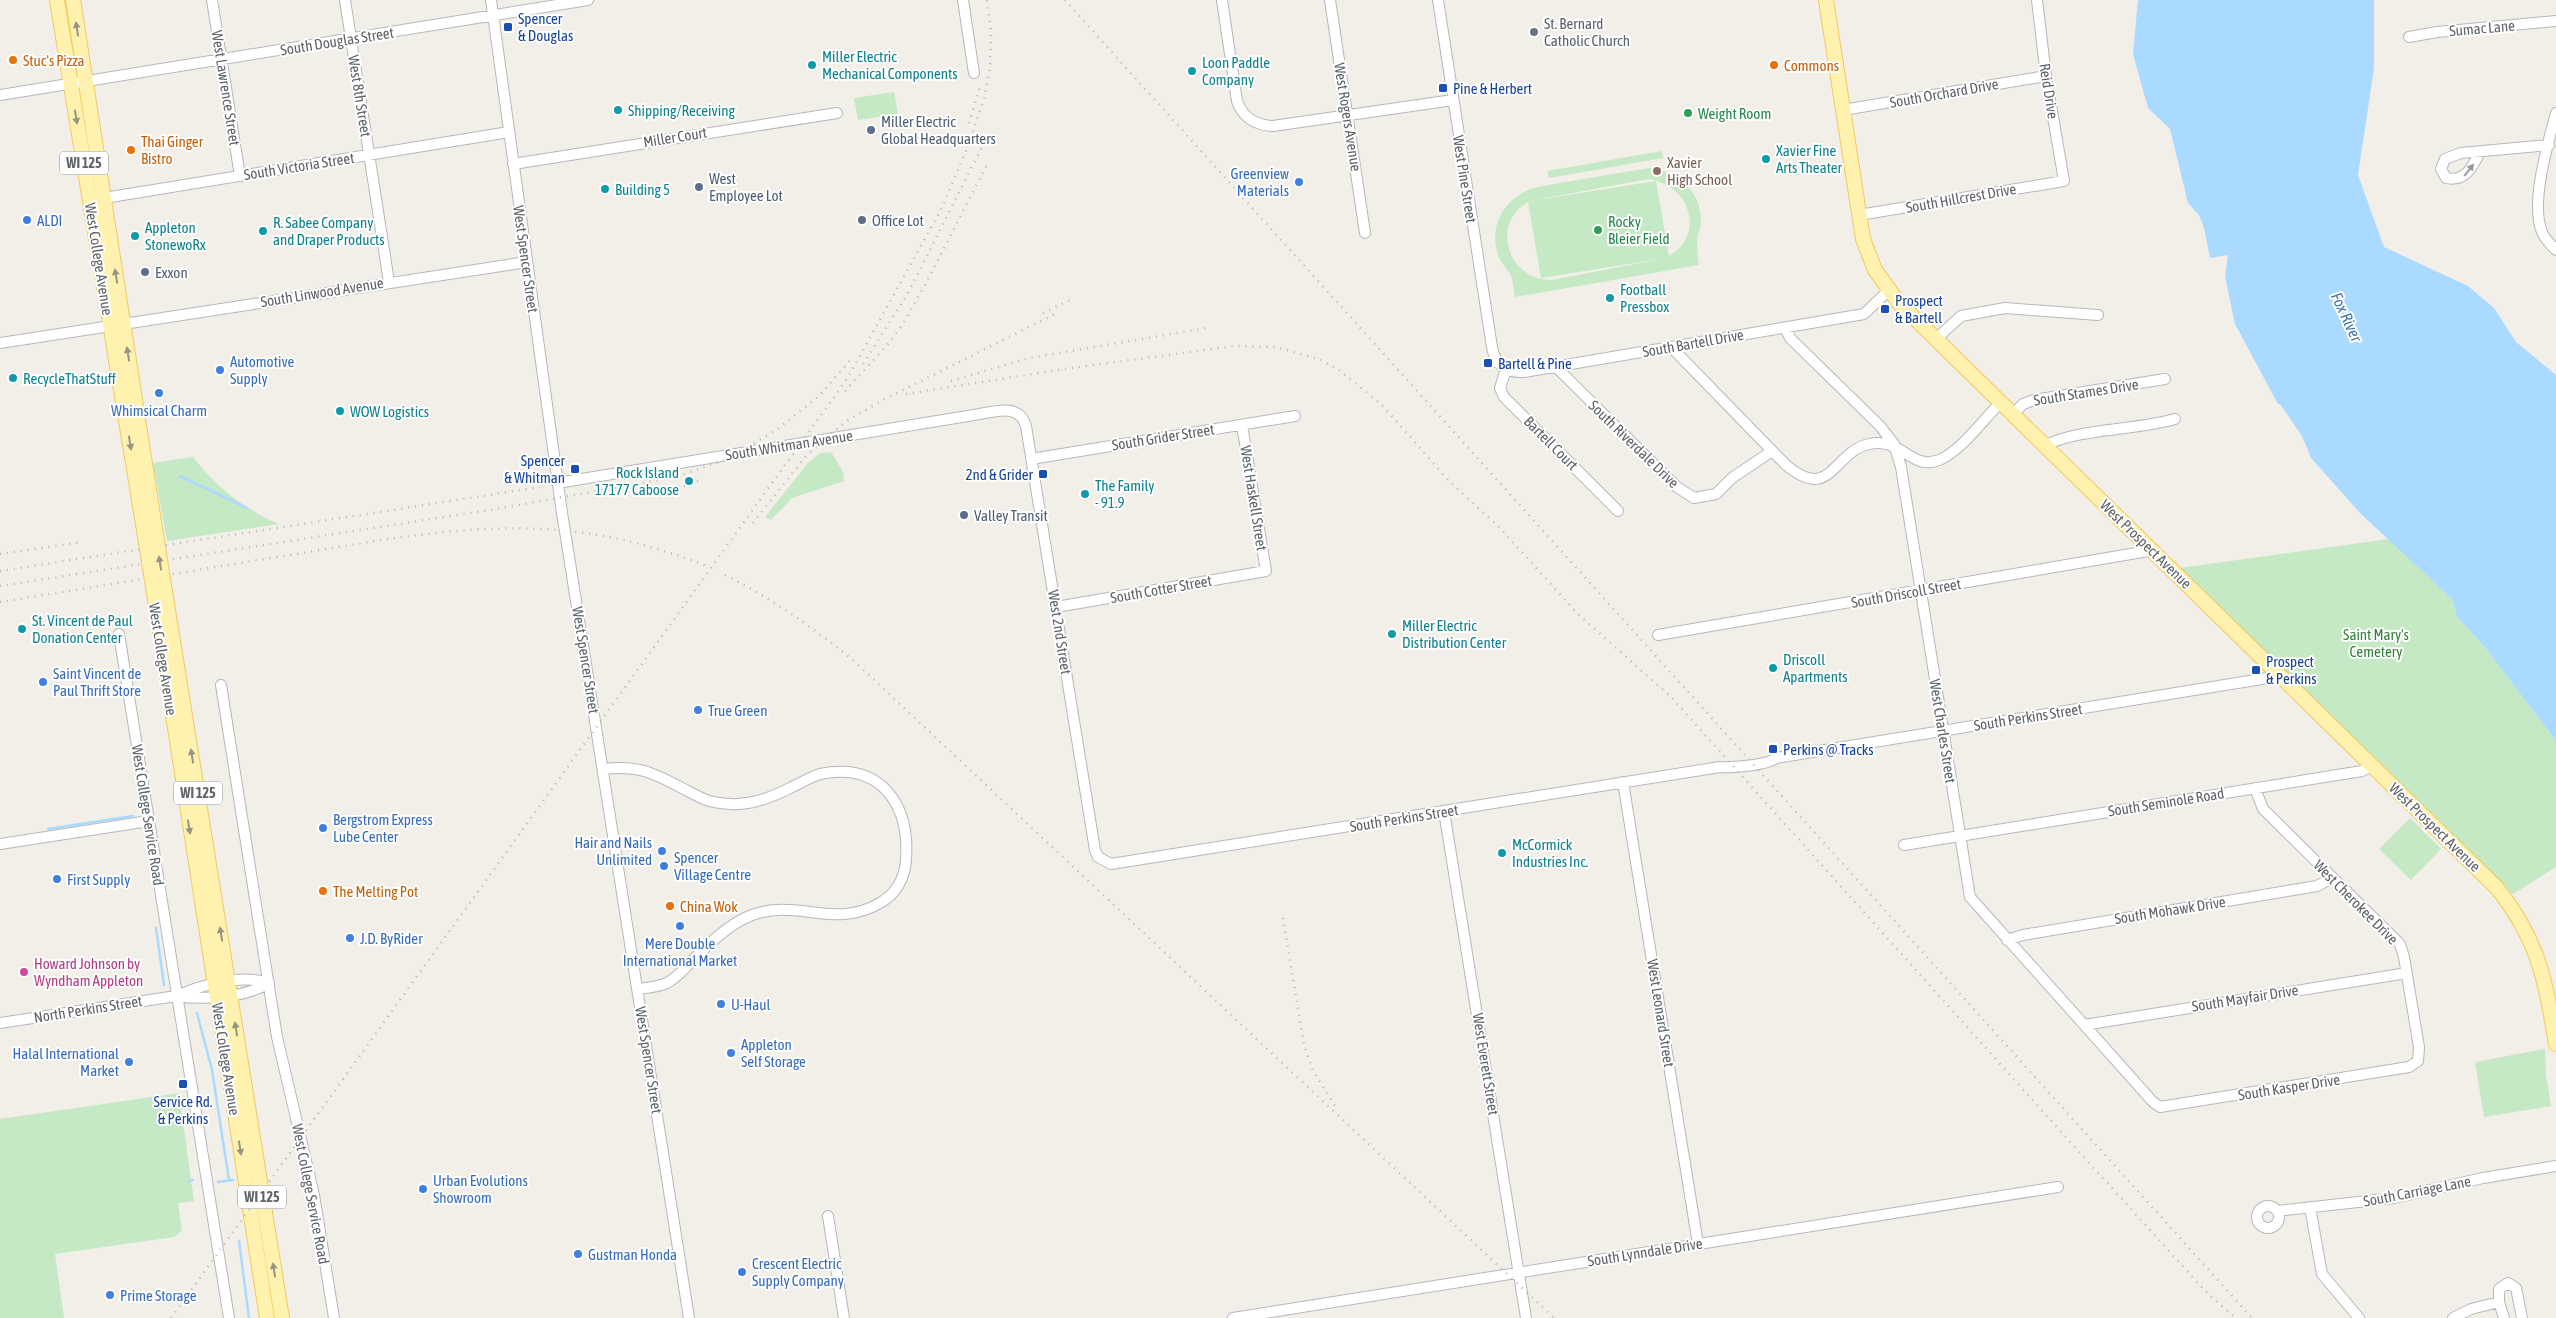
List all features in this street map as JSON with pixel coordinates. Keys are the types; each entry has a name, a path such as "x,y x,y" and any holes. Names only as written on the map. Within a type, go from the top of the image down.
{"main road":[{"name":"West College Avenue","path":"57,0 95,232 117,326 161,605 215,990 267,1318"},
{"name":"West College Avenue","path":"73,0 113,253 117,326"},
{"name":"West Prospect Avenue","path":"1829,0 1859,215 1869,259 1888,291 2000,403 2154,550 2280,676 2454,844 2496,888 2517,914 2531,940 2541,965 2556,1044"},
{"path":"95,232 107,251 113,253"},
{"name":"West College Avenue","path":"161,605 230,988 282,1318"}],"street":[{"name":"West Lawrence Street","path":"212,0 240,176"},
{"name":"West 8th Street","path":"345,0 389,282"},
{"name":"West Spencer Street","path":"491,0 557,484 689,1318"},
{"name":"South Douglas Street","path":"0,94 588,0"},
{"path":"964,0 974,73"},
{"path":"1222,0 1238,100 1242,112 1249,119 1262,126 1453,100"},
{"name":"West Rogers Avenue","path":"1330,0 1365,233"},
{"name":"West Pine Street","path":"1438,0 1495,358 1506,369"},
{"name":"Reid Drive","path":"2037,0 2046,76 2064,181"},
{"name":"Sumac Lane","path":"2409,37 2437,32 2556,21"},
{"name":"South Orchard Drive","path":"1843,110 2046,76"},
{"path":"2556,112 2538,217 2542,234 2556,250"},
{"name":"Miller Court","path":"513,164 837,113"},
{"name":"South Victoria Street","path":"90,200 508,132"},
{"path":"2480,152 2550,151"},
{"name":"South Hillcrest Drive","path":"1859,215 2064,181"},
{"name":"South Linwood Avenue","path":"0,343 526,262"},
{"name":"South Bartell Drive","path":"1506,369 1524,372 1864,314 1888,291"},
{"path":"1936,339 1962,316 2005,308 2098,315"},
{"name":"West Charles Street","path":"1784,328 1790,338 1880,426 1894,444 1901,468 1970,897 2153,1102 2160,1106"},
{"path":"1671,347 1796,473 1809,478 1816,478 1831,473 1849,456 1870,443 1894,444 1912,458 1925,462 1937,461 1954,450 2000,403"},
{"name":"South Riverdale Drive","path":"1556,367 1677,487 1694,498 1704,498 1716,494 1732,478 1772,450"},
{"name":"Bartell Court","path":"1506,369 1500,388 1504,396 1618,512"},
{"name":"South Stames Drive","path":"2012,414 2023,404 2034,400 2166,379"},
{"name":"South Whitman Avenue","path":"557,484 998,411 1012,410 1021,415"},
{"name":"West 2nd Street","path":"1021,415 1026,426 1094,850"},
{"name":"South Grider Street","path":"1031,459 1295,416"},
{"path":"2045,446 2060,440 2138,428 2175,419"},
{"name":"West Haskell Street","path":"1242,425 1266,571"},
{"name":"South Driscoll Street","path":"1658,635 2154,550"},
{"name":"South Cotter Street","path":"1056,607 1266,571"},
{"name":"West College Service Road","path":"119,634 229,1318"},
{"name":"South Perkins Street","path":"1094,850 1104,862 1116,864 1623,782 1772,761 1776,758 2280,676"},
{"name":"West College Service Road","path":"221,685 277,1038 314,1196 334,1318"},
{"path":"603,769 625,766 639,768 706,800 731,804 771,798 818,775 839,772 864,775 882,784 893,797 899,810 904,833 907,854 902,878 897,889 879,904 843,916 787,909 766,910 754,914 730,926 673,979 661,985 638,990"},
{"name":"South Seminole Road","path":"1904,845 2362,771 2372,766"},
{"name":"West Leonard Street","path":"1623,782 1698,1244"},
{"name":"West Cherokee Drive","path":"2255,788 2263,809 2400,944 2407,973 2419,1047 2417,1064"},
{"name":"West Everett Street","path":"1444,811 1526,1318"},
{"path":"0,844 149,821"},
{"name":"South Mohawk Drive","path":"2007,940 2023,935 2317,886 2332,878"},
{"name":"South Mayfair Drive","path":"2084,1026 2407,973"},
{"path":"176,996 195,988 215,990 230,988 256,978 269,983"},
{"name":"North Perkins Street","path":"0,1023 176,996"},
{"name":"South Kasper Drive","path":"2160,1106 2409,1068 2417,1064"},
{"name":"South Carriage Lane","path":"2277,1211 2394,1198 2483,1178 2556,1166"},
{"name":"South Lynndale Drive","path":"1233,1318 2058,1187"},
{"path":"2310,1207 2322,1274 2359,1318"},
{"path":"828,1216 844,1318"},
{"path":"2504,1318 2499,1302 2500,1287 2508,1283 2514,1285 2522,1318"},
{"path":"2453,1318 2471,1309 2499,1302"}],"green space":[{"path":"894,92 898,114 858,120 854,98"},
{"path":"1662,151 1663,158 1549,178 1547,171"},
{"name":"Rocky Bleier Field","path":"1649,168 1669,173 1692,191 1700,209 1701,223 1697,242 1699,265 1515,297 1511,276 1498,255 1495,240 1496,229 1499,219 1510,202 1537,187","holes":["1648,179 1656,181 1530,201","1656,181 1674,190 1683,200 1688,211 1690,223 1688,235 1681,247 1669,256","1528,202 1541,278 1666,258 1552,280 1537,278 1515,262 1509,250 1507,237 1509,224 1516,212"]},
{"path":"831,452 843,472 844,481 792,498 771,520 765,517 808,463 820,453"},
{"path":"193,457 211,478 242,504 279,524 167,541 153,463"},
{"name":"Saint Mary's Cemetery","path":"2389,539 2452,599 2457,617 2484,646 2556,741 2556,867 2513,894 2180,568"},
{"path":"2410,818 2441,849 2411,880 2379,849"},
{"path":"2545,1049 2546,1075 2551,1106 2484,1117 2475,1062"},
{"path":"179,1093 194,1201 178,1203 182,1231 174,1237 55,1254 64,1318 0,1318 0,1119"}],"water":[{"name":"Fox River","path":"2138,0 2374,0 2374,68 2358,175 2384,247 2468,286 2494,308 2516,342 2556,375 2556,741 2484,646 2457,617 2452,599 2360,513 2311,458 2302,436 2280,404 2278,404 2235,324 2225,277 2228,255 2210,258 2204,228 2199,215 2188,203 2170,129 2148,108 2133,54"}],"waterway":[{"path":"180,476 247,508"},
{"path":"48,829 133,816"},
{"path":"156,928 164,985"},
{"path":"197,1013 212,1070 229,1180"},
{"path":"189,1181 193,1180"},
{"path":"218,1182 233,1180"},
{"path":"239,1241 249,1318"}],"railway":[{"path":"171,1318 847,379 942,208 968,146 984,99 990,69 991,31 987,0"},
{"path":"1065,0 2252,1318"},
{"path":"969,123 981,84"},
{"path":"863,364 907,295 985,141"},
{"path":"845,391 889,343 901,327 925,285 989,161"},
{"path":"1043,313 1070,300"},
{"path":"753,523 806,456 845,422 883,400 1055,314"},
{"path":"951,381 1029,358 1207,328"},
{"path":"906,394 1064,369 1234,346 1277,347 1321,360 1338,369 1382,405 1449,481 1499,527 1578,614 1672,698 2208,1294 2236,1318"},
{"path":"0,586 496,509 676,477 724,460 775,431 819,396 852,358"},
{"path":"684,486 698,481"},
{"path":"0,571 540,487"},
{"path":"0,602 376,541 467,530 512,528 558,530 604,536 665,551 708,567"},
{"path":"0,554 82,542"},
{"path":"725,575 793,615 855,662 1554,1318"},
{"path":"1283,918 1304,1045 1313,1071 1335,1106"}],"place":[{"name":"Spencer & Douglas","path":"508,27"},
{"name":"St. Bernard Catholic Church","path":"1534,32"},
{"name":"Stuc's Pizza","path":"13,60"},
{"name":"Miller Electric Mechanical Components","path":"812,65"},
{"name":"Commons","path":"1774,65"},
{"name":"Loon Paddle Company","path":"1192,71"},
{"name":"Pine & Herbert","path":"1443,88"},
{"name":"Shipping/Receiving","path":"618,110"},
{"name":"Weight Room","path":"1688,113"},
{"name":"Miller Electric Global Headquarters","path":"871,130"},
{"name":"Thai Ginger Bistro","path":"131,150"},
{"name":"Xavier Fine Arts Theater","path":"1766,159"},
{"name":"Xavier High School","path":"1657,171"},
{"name":"Greenview Materials","path":"1299,182"},
{"name":"West Employee Lot","path":"699,187"},
{"name":"Building 5","path":"605,189"},
{"name":"ALDI","path":"27,220"},
{"name":"Office Lot","path":"862,220"},
{"name":"Rocky Bleier Field","path":"1598,230"},
{"name":"R. Sabee Company and Draper Products","path":"263,231"},
{"name":"Appleton StonewoRx","path":"135,236"},
{"name":"Exxon","path":"145,272"},
{"name":"Football Pressbox","path":"1610,298"},
{"name":"Prospect & Bartell","path":"1885,309"},
{"name":"Bartell & Pine","path":"1488,363"},
{"name":"Automotive Supply","path":"220,370"},
{"name":"RecycleThatStuff","path":"13,378"},
{"name":"Whimsical Charm","path":"159,393"},
{"name":"WOW Logistics","path":"340,411"},
{"name":"Spencer & Whitman","path":"575,469"},
{"name":"2nd & Grider","path":"1043,474"},
{"name":"Rock Island 17177 Caboose","path":"689,481"},
{"name":"The Family - 91.9","path":"1085,494"},
{"name":"Valley Transit","path":"964,515"},
{"name":"St. Vincent de Paul Donation Center","path":"22,629"},
{"name":"Miller Electric Distribution Center","path":"1392,634"},
{"name":"Driscoll Apartments","path":"1773,668"},
{"name":"Prospect & Perkins","path":"2256,670"},
{"name":"Saint Vincent de Paul Thrift Store","path":"43,682"},
{"name":"True Green","path":"698,710"},
{"name":"Perkins @ Tracks","path":"1773,749"},
{"name":"Bergstrom Express Lube Center","path":"323,828"},
{"name":"Hair and Nails Unlimited","path":"662,851"},
{"name":"McCormick Industries Inc.","path":"1502,853"},
{"name":"Spencer Village Centre","path":"664,866"},
{"name":"First Supply","path":"57,879"},
{"name":"The Melting Pot","path":"323,891"},
{"name":"China Wok","path":"670,906"},
{"name":"Mere Double International Market","path":"680,926"},
{"name":"J.D. ByRider","path":"350,938"},
{"name":"Howard Johnson by Wyndham Appleton","path":"24,972"},
{"name":"U-Haul","path":"721,1004"},
{"name":"Appleton Self Storage","path":"731,1053"},
{"name":"Halal International Market","path":"129,1062"},
{"name":"Service Rd. & Perkins","path":"183,1084"},
{"name":"Urban Evolutions Showroom","path":"423,1189"},
{"name":"Gustman Honda","path":"578,1254"},
{"name":"Crescent Electric Supply Company","path":"742,1272"},
{"name":"Prime Storage","path":"110,1295"}]}
